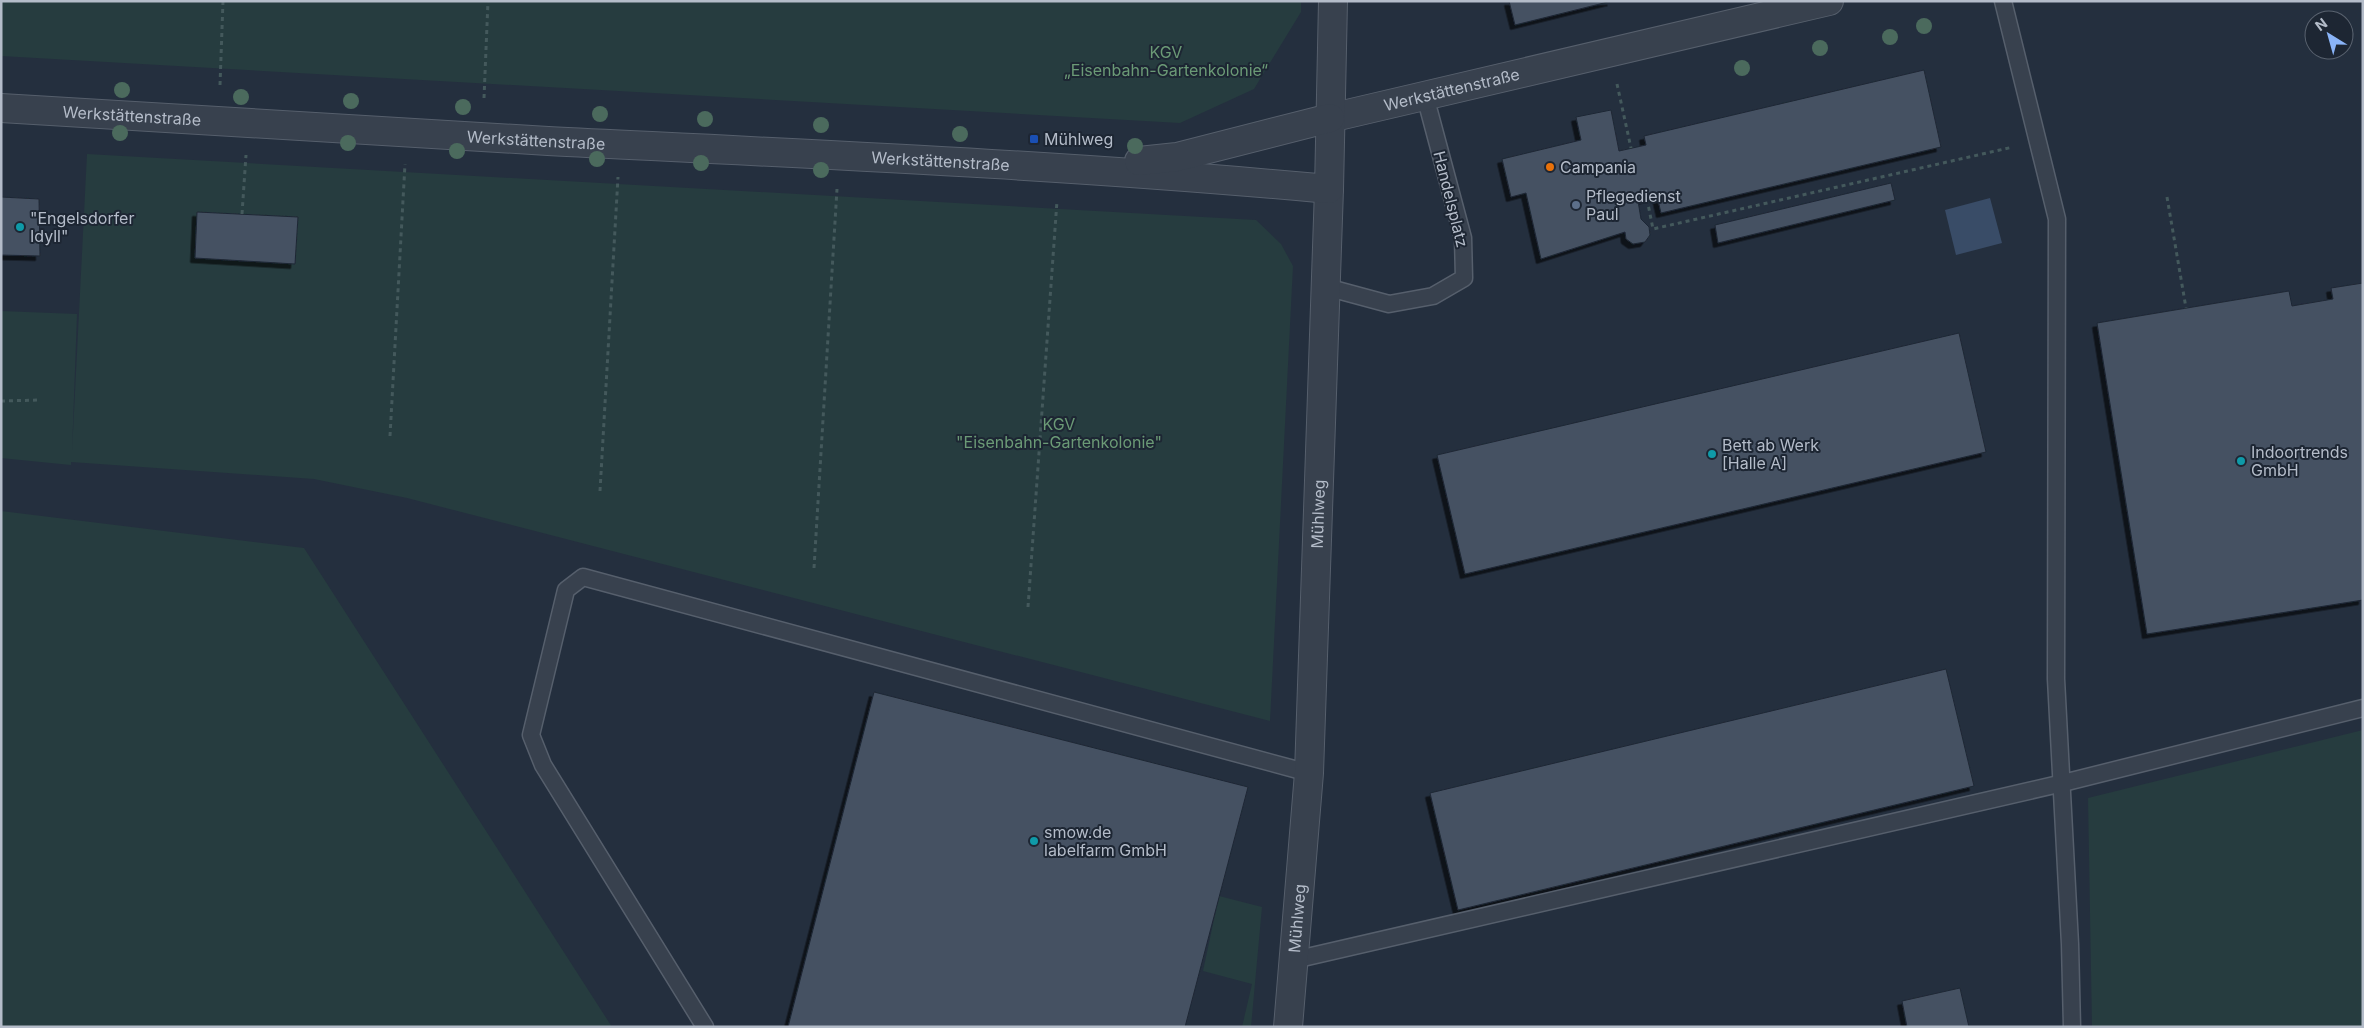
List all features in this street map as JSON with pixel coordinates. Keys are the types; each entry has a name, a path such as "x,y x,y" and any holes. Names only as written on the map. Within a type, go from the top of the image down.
{"street":[{"name":"Mühlweg","path":"1288,1027 1309,773 1326,286 1333,1"},
{"name":"Werkstättenstraße","path":"1072,169 1177,157 1330,118 1829,1"},
{"name":"Werkstättenstraße","path":"1,108 407,133 1072,169 1329,189"}],"lane":[{"path":"2003,1 2057,219 2056,679 2063,783 2072,1027"},
{"name":"Handelsplatz","path":"1326,286 1389,304 1433,296 1464,278 1463,238 1425,96"},
{"path":"705,1027 543,765 531,735 566,590 583,577 1309,773"},
{"path":"1294,960 2063,783 2363,708"}],"path":[{"path":"220,85 223,1"},
{"path":"484,98 488,1"},
{"path":"1610,52 1631,148"},
{"path":"1647,199 1653,229 2038,141"},
{"path":"242,214 246,156"},
{"path":"390,436 405,163"},
{"path":"600,491 618,175"},
{"path":"814,568 836,189"},
{"path":"2167,197 2186,308"},
{"path":"1028,607 1057,199"},
{"path":"1,401 40,400"}],"green space":[{"name":"KGV „Eisenbahn-Gartenkolonie“","path":"1,1 1301,1 1301,12 1254,89 1180,123 1,56"},
{"name":"KGV \"Eisenbahn-Gartenkolonie\"","path":"87,154 1256,220 1281,244 1293,266 1270,721 407,498 314,479 71,462 71,465 1,458 1,311 77,314 72,452"},
{"path":"1,511 304,548 612,1027 1,1027"},
{"path":"2363,730 2363,1027 2092,1027 2088,798"},
{"path":"1219,896 1262,907 1251,1027 1242,1027 1252,984 1203,971"}],"water":[{"path":"1990,198 2002,243 1956,255 1945,210"}],"building":[{"path":"1509,1 1612,1 1515,25"},
{"path":"1924,70 1941,147 1661,213 1657,196 1638,201 1641,219 1649,227 1650,235 1645,242 1633,244 1626,239 1625,232 1541,259 1526,193 1511,197 1502,159 1581,140 1576,117 1611,110 1619,151 1646,145 1644,136"},
{"path":"1891,183 1895,200 1718,243 1715,225"},
{"name":"\"Engelsdorfer Idyll\"","path":"1,197 39,199 40,256 1,255"},
{"path":"197,212 298,217 295,264 195,258"},
{"name":"Indoortrends GmbH","path":"2363,283 2363,600 2147,634 2097,323 2289,291 2292,306 2333,299 2331,288"},
{"name":"Bett ab Werk [Halle A]","path":"1959,333 1986,452 1465,574 1437,455"},
{"path":"1946,669 1974,786 1458,910 1430,793"},
{"name":"smow.de labelfarm GmbH","path":"874,692 1248,787 1185,1027 788,1027"},
{"path":"1960,988 1969,1027 1907,1027 1902,1001"}],"place":[{"name":"Mühlweg","path":"1034,139"},
{"name":"Campania","path":"1550,167"},
{"name":"Pflegedienst Paul","path":"1576,205"},
{"name":"\"Engelsdorfer Idyll\"","path":"20,227"},
{"name":"Bett ab Werk [Halle A]","path":"1712,454"},
{"name":"Indoortrends GmbH","path":"2241,461"},
{"name":"smow.de labelfarm GmbH","path":"1034,841"}]}
